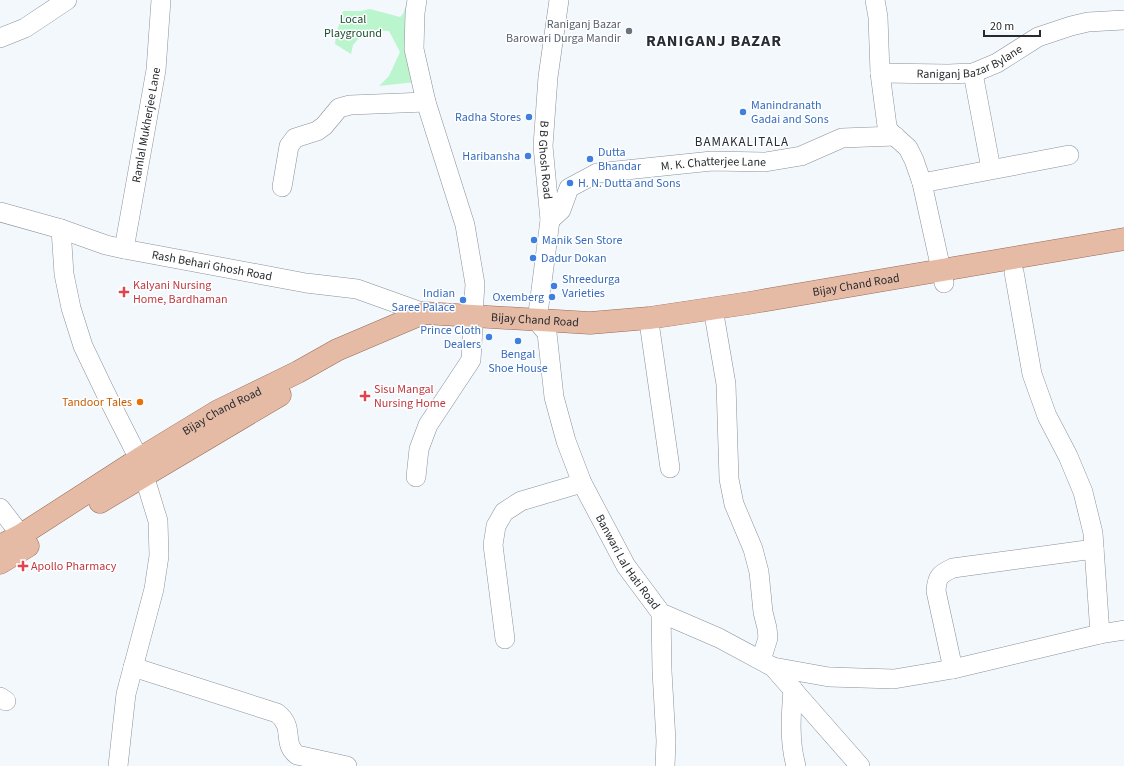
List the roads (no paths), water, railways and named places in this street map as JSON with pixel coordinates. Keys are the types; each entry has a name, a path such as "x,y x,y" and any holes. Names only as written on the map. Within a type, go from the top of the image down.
{"main road":[{"name":"Bijay Chand Road","path":"0,563 141,467 218,411 298,372 337,350 424,313 473,322 542,327 588,333 650,329 817,306 943,277 1124,239"},
{"name":"Bijay Chand Road","path":"542,327 649,318 943,277 1014,272 1124,254"},
{"name":"Bijay Chand Road","path":"0,546 141,467 300,383 394,339 426,328 473,322"}],"street":[{"path":"0,38 24,28 67,0"},
{"name":"Ramlal Mukherjee Lane","path":"124,249 156,70 161,0"},
{"path":"416,477 420,449 428,425 471,360 475,284 465,226 426,102 414,49 415,13 417,0"},
{"name":"B B Ghosh Road","path":"542,327 550,220 543,146 548,77 559,0"},
{"path":"875,0 878,17 880,73 886,126 889,131 908,148 922,183 943,277"},
{"name":"Raniganj Bazar Bylane","path":"880,73 973,73 997,63 1038,37 1088,22 1124,20"},
{"path":"973,73 991,169"},
{"path":"282,187 289,146 295,138 317,131 324,126 339,108 350,105 426,102"},
{"name":"M. K. Chatterjee Lane","path":"550,220 561,210 569,188 597,173 712,161 765,162 801,156 842,138 895,136"},
{"path":"922,183 1069,155"},
{"name":"Rash Behari Ghosh Road","path":"0,212 61,229 106,245 124,249 306,283 357,289 424,313"},
{"path":"61,229 64,274 73,316 83,346 141,467 158,521 159,556 154,590 126,694 118,766"},
{"path":"1014,272 1032,374 1047,416 1068,456 1083,492 1094,549 1100,634"},
{"path":"715,320 726,384 729,479 734,504 753,549 759,572 763,612 768,638 767,664 829,677 894,678 953,670 1100,634 1124,630"},
{"name":"Banwari Lal Hati Road","path":"542,327 554,398 566,441 582,483 626,566 661,612 719,638 767,664 793,689 860,766"},
{"path":"650,329 670,468"},
{"path":"505,639 493,545 496,526 504,512 521,501 582,483"},
{"path":"0,508 21,535"},
{"path":"953,670 936,591 936,581 942,573 953,568 1094,549"},
{"path":"661,612 662,671 666,741 665,766"},
{"path":"133,667 277,713 284,719 288,729 289,745 297,756 347,766"},
{"path":"793,689 791,723 793,755 796,766"}],"place":[{"name":"Raniganj Bazar Barowari Durga Mandir","path":"629,31"},
{"name":"Manindranath Gadai and Sons","path":"743,112"},
{"name":"Radha Stores","path":"529,117"},
{"name":"Haribansha","path":"528,156"},
{"name":"Dutta Bhandar","path":"590,159"},
{"name":"H. N. Dutta and Sons","path":"570,183"},
{"name":"Manik Sen Store","path":"534,240"},
{"name":"Dadur Dokan","path":"533,258"},
{"name":"Shreedurga Varieties","path":"554,286"},
{"name":"Kalyani Nursing Home, Bardhaman","path":"124,292"},
{"name":"Oxemberg","path":"552,297"},
{"name":"Indian Saree Palace","path":"463,300"},
{"name":"Prince Cloth Dealers","path":"489,337"},
{"name":"Bengal Shoe House","path":"518,341"},
{"name":"Sisu Mangal Nursing Home","path":"365,396"},
{"name":"Tandoor Tales","path":"140,402"},
{"name":"Apollo Pharmacy","path":"23,566"}],"district":[{"name":"RANIGANJ BAZAR","path":"714,41"},
{"name":"BAMAKALITALA","path":"742,142"}],"park label":[{"name":"Local Playground","path":"353,26"}]}
